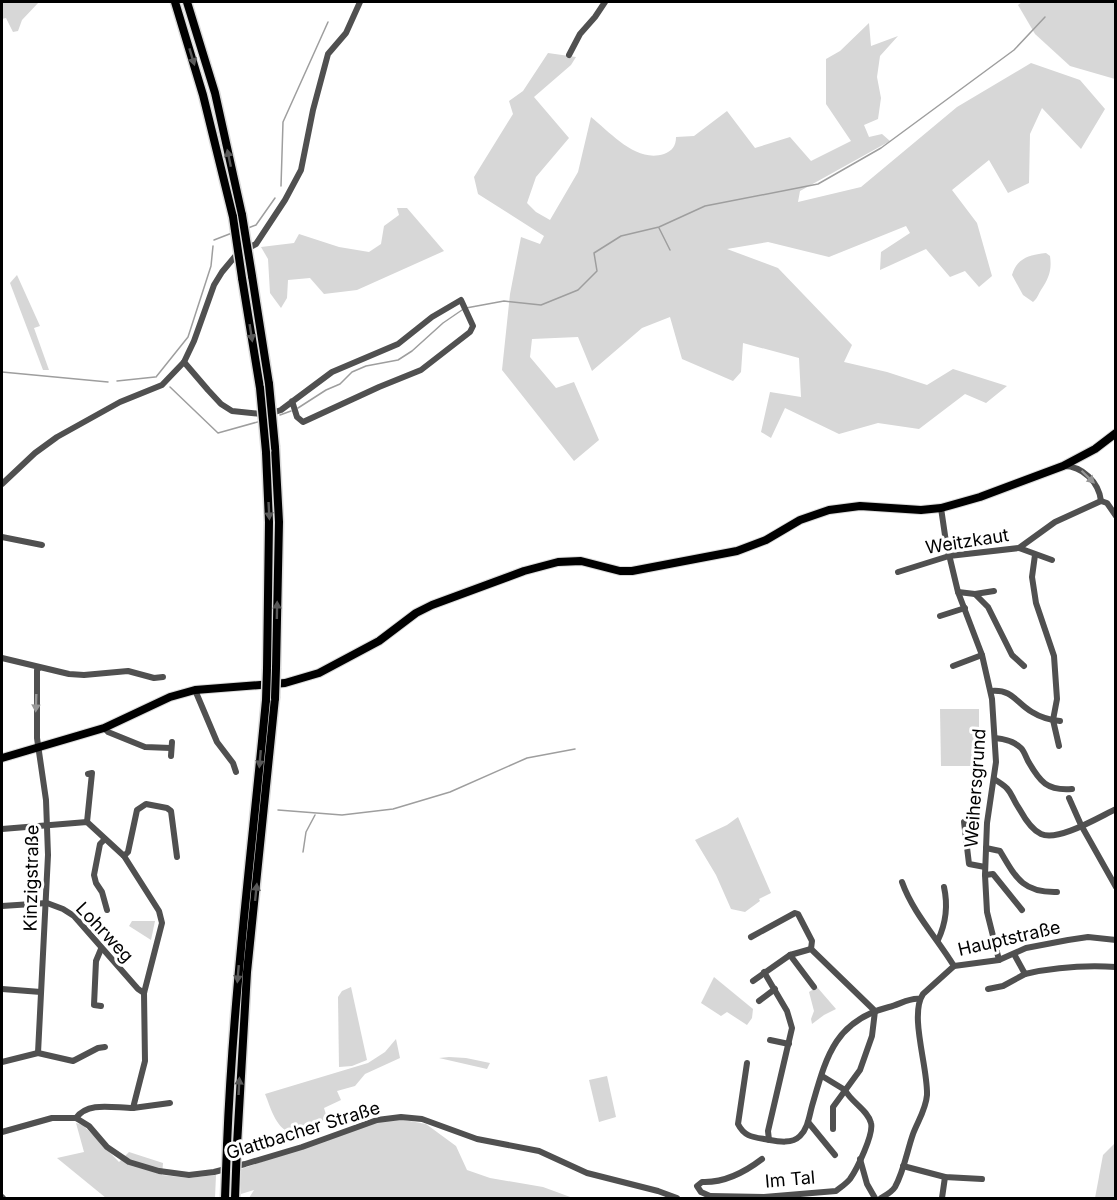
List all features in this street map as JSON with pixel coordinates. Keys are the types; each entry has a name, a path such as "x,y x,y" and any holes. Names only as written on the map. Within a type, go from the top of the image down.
{"highway":[{"path":"175,2 237,216"},
{"path":"187,2 215,93 247,277 269,384 279,522 272,669 266,700 238,971 225,1198"},
{"path":"235,1198 247,972 275,698 272,669 266,452 247,277"}],"main road":[{"path":"2,758 104,728 170,697 195,690 285,684 319,673 379,641 416,613 432,605 545,564 570,560 620,571 644,570 737,551 766,540 801,520 829,510 860,506 921,510 941,508 980,497 1063,466 1095,449 1116,433"}],"street":[{"path":"2,484 35,453 57,437 120,402 162,385 184,362 214,285 237,254 256,244 285,200 301,170 328,54 346,33 360,2"},
{"path":"569,55 580,34 605,2"},
{"path":"184,362 215,397 232,411 272,413 281,410 292,400 332,372 398,344 432,317 460,300 473,323 473,329 422,370 303,422 297,417 292,400"},
{"path":"1063,466 1075,467 1087,475 1096,484 1101,501 1107,503 1116,516"},
{"name":"Weitzkaut","path":"898,572 949,556 1019,548 1055,522 1101,501"},
{"name":"Weihersgrund","path":"941,508 958,592 982,655 991,692 996,762 987,823 985,875 987,912 999,960"},
{"path":"2,537 42,545"},
{"path":"1019,548 1052,560"},
{"path":"1035,555 1032,577 1036,603 1054,656 1059,746"},
{"path":"958,592 975,594 994,591"},
{"path":"975,594 988,607 1012,655 1024,666"},
{"path":"940,616 965,608"},
{"path":"953,666 982,655"},
{"path":"2,658 69,674 128,671 154,678 163,677"},
{"name":"Kinzigstraße","path":"38,1053 48,825 36,717 37,670 39,668"},
{"path":"195,690 217,742 233,763 236,772"},
{"path":"991,692 1000,691 1010,694 1031,712 1056,721"},
{"path":"104,728 121,739 146,747 171,745 171,756"},
{"path":"995,738 1008,740 1022,749 1036,775 1044,784 1055,789 1072,789"},
{"path":"87,822 92,773"},
{"path":"994,779 1009,788 1030,826 1042,835 1054,836 1116,809"},
{"path":"1069,798 1081,825 1116,887"},
{"path":"124,856 128,852 137,810 146,804 167,808 171,811 177,857"},
{"path":"2,829 87,822 124,856 159,911 162,923 144,993 146,1061 133,1108"},
{"name":"Weihersgrund","path":"964,822 969,864 985,867"},
{"path":"105,839 100,844 94,875 107,910"},
{"path":"986,849 1000,851 1012,870 1027,887 1040,892 1057,892"},
{"name":"Weihersgrund","path":"985,875 993,874 1022,910"},
{"path":"902,882 908,899 954,966"},
{"path":"938,940 943,931 946,910 944,887"},
{"name":"Lohrweg","path":"2,906 46,903 63,909 74,916 101,950 144,993"},
{"path":"751,938 795,913 798,914 812,941 811,949"},
{"name":"Hauptstraße","path":"920,999 954,966 999,960 1037,945 1088,937 1116,940"},
{"path":"753,981 790,955 811,949"},
{"path":"811,949 875,1011"},
{"path":"101,950 96,961 94,1005 101,1006"},
{"path":"1014,954 1025,974"},
{"path":"790,955 814,987"},
{"path":"988,989 1003,986 1025,974 1054,967 1077,965 1116,967"},
{"path":"764,972 787,1011 792,1028 768,1131 769,1140"},
{"path":"2,989 41,992"},
{"path":"759,1001 775,989"},
{"path":"747,1063 738,1124 742,1132 750,1137 791,1142 799,1137 808,1122 822,1076 840,1035 854,1023 875,1011 900,1005 913,998 920,999 918,1023 925,1064 927,1094 925,1107 893,1190 881,1198"},
{"path":"833,1130 833,1107 860,1070 872,1036 875,1011"},
{"path":"770,1040 789,1044"},
{"path":"2,1062 38,1053 73,1061 98,1048 105,1047"},
{"path":"822,1076 845,1090 867,1115 871,1123 871,1132 860,1159 867,1184 875,1198"},
{"path":"2,1132 52,1118 75,1118 80,1112 93,1107 133,1108 170,1103"},
{"name":"Glattbacher Straße","path":"75,1118 89,1126 107,1147 129,1162 172,1174 189,1175 214,1172 302,1147 361,1124 387,1118 401,1117 432,1121 477,1139 539,1151 587,1173 658,1191 676,1198"},
{"path":"808,1122 835,1155"},
{"path":"709,1197 701,1192 697,1185 702,1182 717,1182 726,1179 751,1168 762,1159"},
{"name":"Im Tal","path":"709,1197 764,1197 836,1191 850,1179 860,1159"},
{"path":"903,1166 945,1177 981,1179"},
{"path":"942,1198 945,1177"}],"shaded area":[{"path":"2,2 39,2 22,20 18,31 13,32 6,18 2,19"},
{"path":"1022,2 1115,2 1115,79 1070,66 1035,34 1018,5"},
{"path":"869,23 871,46 898,36 880,56 877,77 881,98 878,119 864,125 869,137 882,134 890,141 800,191 798,202 861,187 957,107 1031,63 1080,80 1105,109 1081,149 1042,108 1030,134 1029,183 1008,193 989,160 952,190 977,223 992,276 979,287 965,271 950,277 926,249 880,270 881,252 910,233 906,226 829,257 768,242 727,249 778,268 852,345 844,362 887,372 927,385 953,369 1007,386 986,403 965,394 919,429 878,423 839,434 785,408 771,438 761,432 770,392 801,397 799,358 743,343 741,372 733,381 682,359 670,317 642,328 592,371 578,337 532,339 530,357 556,388 574,382 599,440 574,461 502,370 510,294 521,237 540,244 544,236 478,194 474,177 513,114 509,101 523,91 548,53 576,57 571,65 534,97 569,138 536,177 527,203 536,212 550,220 578,172 591,117 624,145 654,156 664,154 673,148 676,137 694,136 727,111 755,148 790,137 811,161 851,141 826,104 826,59 840,51"},
{"path":"397,208 407,208 444,251 357,290 324,294 310,278 288,280 287,298 281,308 270,293 268,259 261,247 294,243 299,234 339,247 369,252 381,244 384,226 399,215"},
{"path":"1046,253 1050,256 1049,274 1033,302 1023,295 1012,275 1014,269 1024,258"},
{"path":"17,275 40,326 34,328 49,370 43,370 10,283"},
{"path":"940,709 979,709 979,766 941,766"},
{"path":"738,817 771,893 759,899 760,901 745,912 731,909 716,875 695,840 727,825"},
{"path":"132,921 155,921 151,940 129,926"},
{"path":"714,977 753,1009 752,1018 747,1025 727,1012 721,1016 701,1003"},
{"path":"351,987 367,1060 352,1066 339,1067 338,997 342,991"},
{"path":"817,987 836,1009 812,1024 814,1011 809,992"},
{"path":"396,1039 400,1058 365,1074 355,1086 337,1091 341,1100 324,1108 327,1118 300,1133 289,1132 279,1125 265,1094 368,1063 385,1052"},
{"path":"449,1057 490,1063 487,1069 439,1058"},
{"path":"607,1076 616,1117 599,1122 589,1080"},
{"path":"383,1120 404,1120 426,1124 456,1146 467,1170 490,1178 543,1187 573,1198 249,1198 254,1190 241,1194 241,1169"},
{"path":"76,1123 83,1125 119,1162 129,1152 163,1163 162,1175 189,1178 216,1175 215,1198 106,1198 57,1158 84,1152"},
{"path":"1115,1143 1115,1198 1095,1198 1103,1155"}],"waterway":[{"path":"466,308 504,301 541,305 578,290 597,271 594,253 621,236 659,227 705,206 818,184 881,148 1014,50 1045,17"},
{"path":"281,186 283,122 328,22"},
{"path":"248,228 256,225 275,198"},
{"path":"659,228 670,250"},
{"path":"214,240 232,233"},
{"path":"156,377 188,337 211,266 213,246"},
{"path":"298,408 340,384 352,372 366,366 398,360 462,310"},
{"path":"2,372 108,382"},
{"path":"117,381 155,377"},
{"path":"170,387 218,433 261,421"},
{"path":"280,415 291,411"},
{"path":"278,810 342,815 393,809 450,792 527,758 575,749"},
{"path":"303,852 306,832 315,815"}]}
